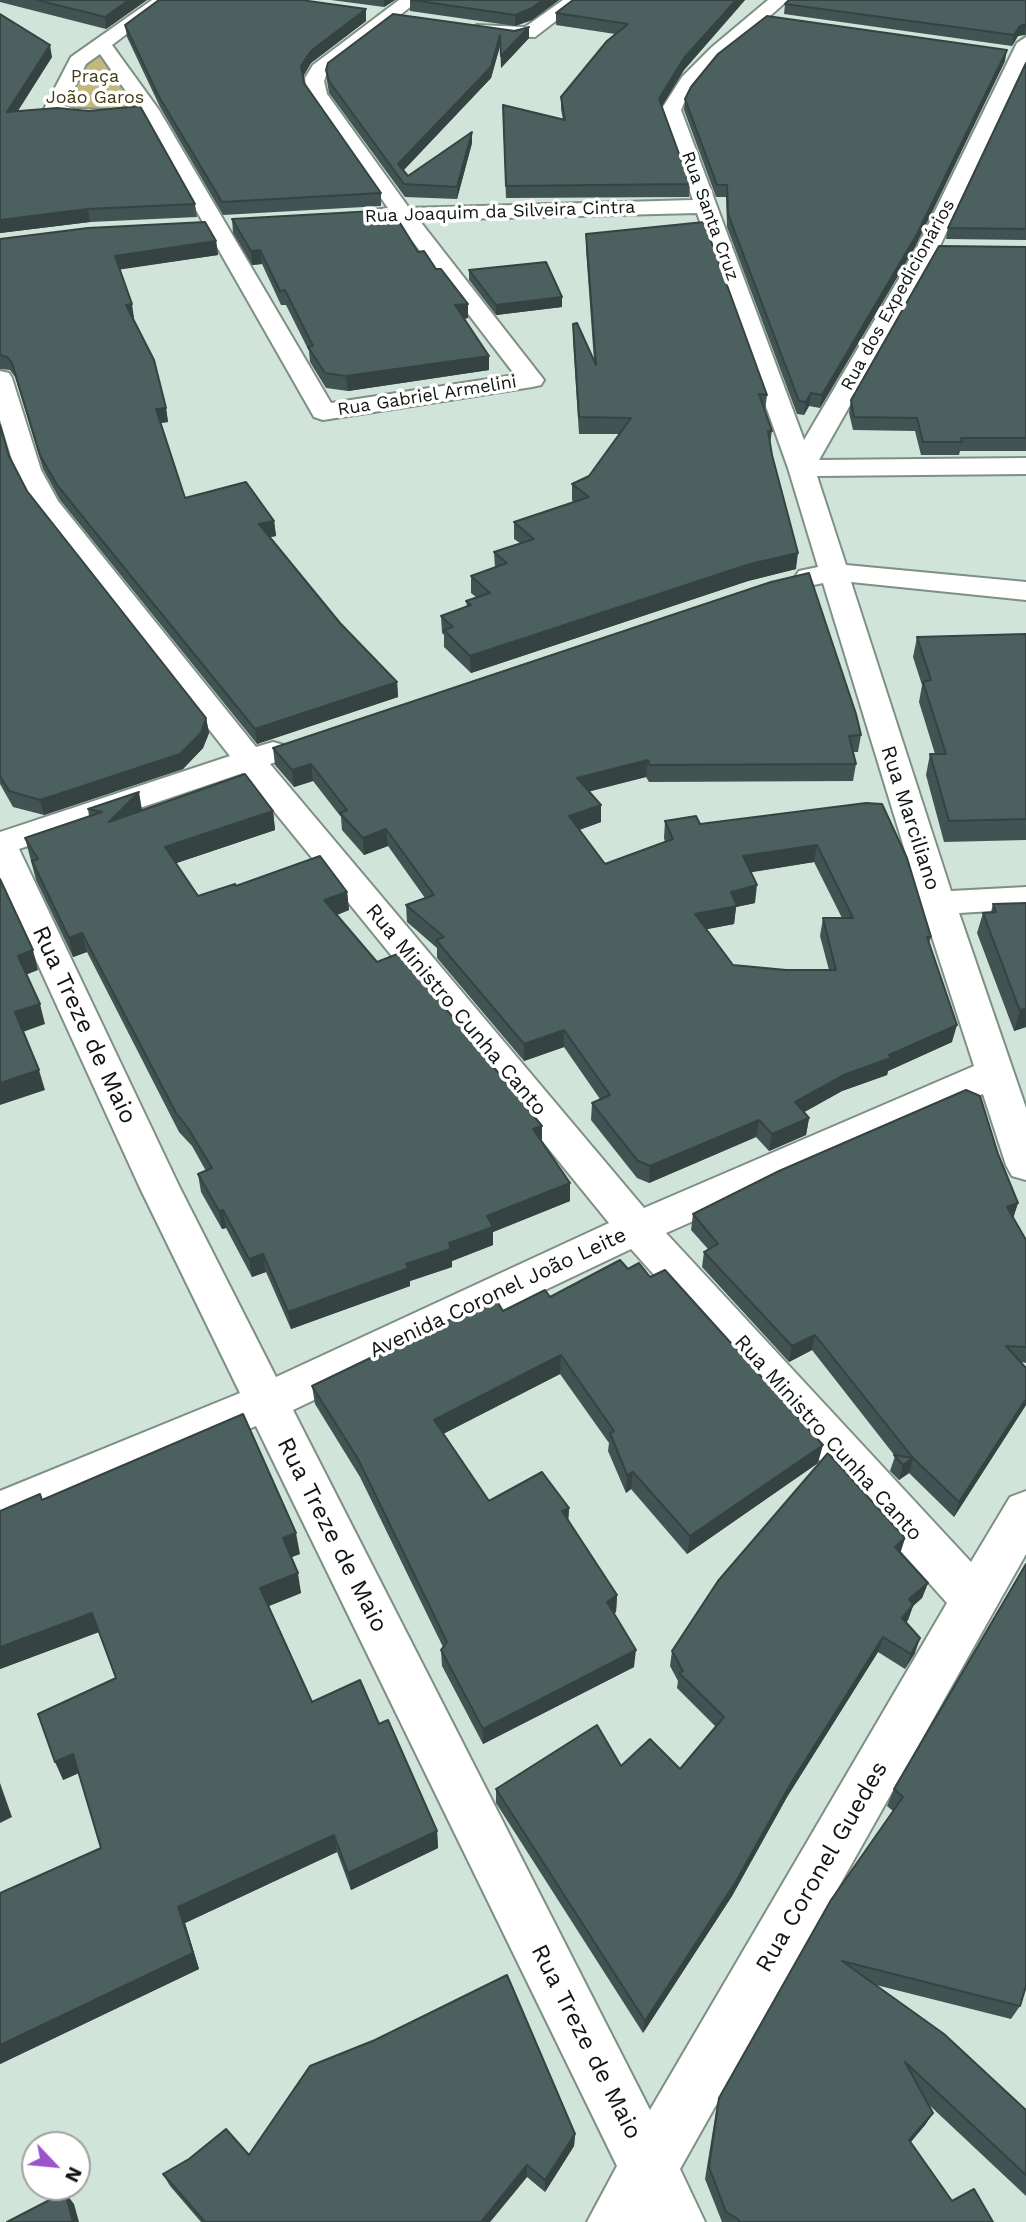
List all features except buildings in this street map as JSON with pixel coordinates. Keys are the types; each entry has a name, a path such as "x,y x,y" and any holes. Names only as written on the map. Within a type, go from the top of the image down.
{"street":[{"path":"149,110 85,115 61,113 54,109 72,69 101,43 163,0"},
{"path":"402,214 317,94 313,84 320,69 410,0"},
{"path":"456,27 498,33 529,33 574,0"},
{"name":"Rua Santa Cruz","path":"779,0 731,40 688,82 674,100 671,110 801,468"},
{"path":"362,13 415,21"},
{"path":"758,18 783,22"},
{"path":"101,43 149,110 216,226"},
{"name":"Rua dos Expedicionários","path":"801,468 929,248 1005,108 1017,50"},
{"name":"Rua Joaquim da Silveira Cintra","path":"363,217 707,206"},
{"name":"Rua Gabriel Armelini","path":"216,226 323,412 531,380 402,214"},
{"path":"191,228 243,225"},
{"path":"929,248 956,249"},
{"name":"Rua Ministro Cunha Canto","path":"0,378 14,473 46,504 250,760 636,1228 975,1600"},
{"path":"801,468 1026,466"},
{"name":"Rua Marciliano","path":"801,468 938,903 1026,1165"},
{"path":"783,583 832,572 1026,591"},
{"path":"0,844 302,742"},
{"name":"Rua Treze de Maio","path":"0,844 160,1188 675,2222"},
{"path":"938,903 1026,898"},
{"name":"Avenida Coronel João Leite","path":"0,1512 266,1402 636,1228 995,1073"},
{"name":"Rua Coronel Guedes","path":"617,2222 1026,1511"}],"green space":[{"name":"Praça João Garos","path":"98,52 134,107 75,111 63,103 84,65"}]}
